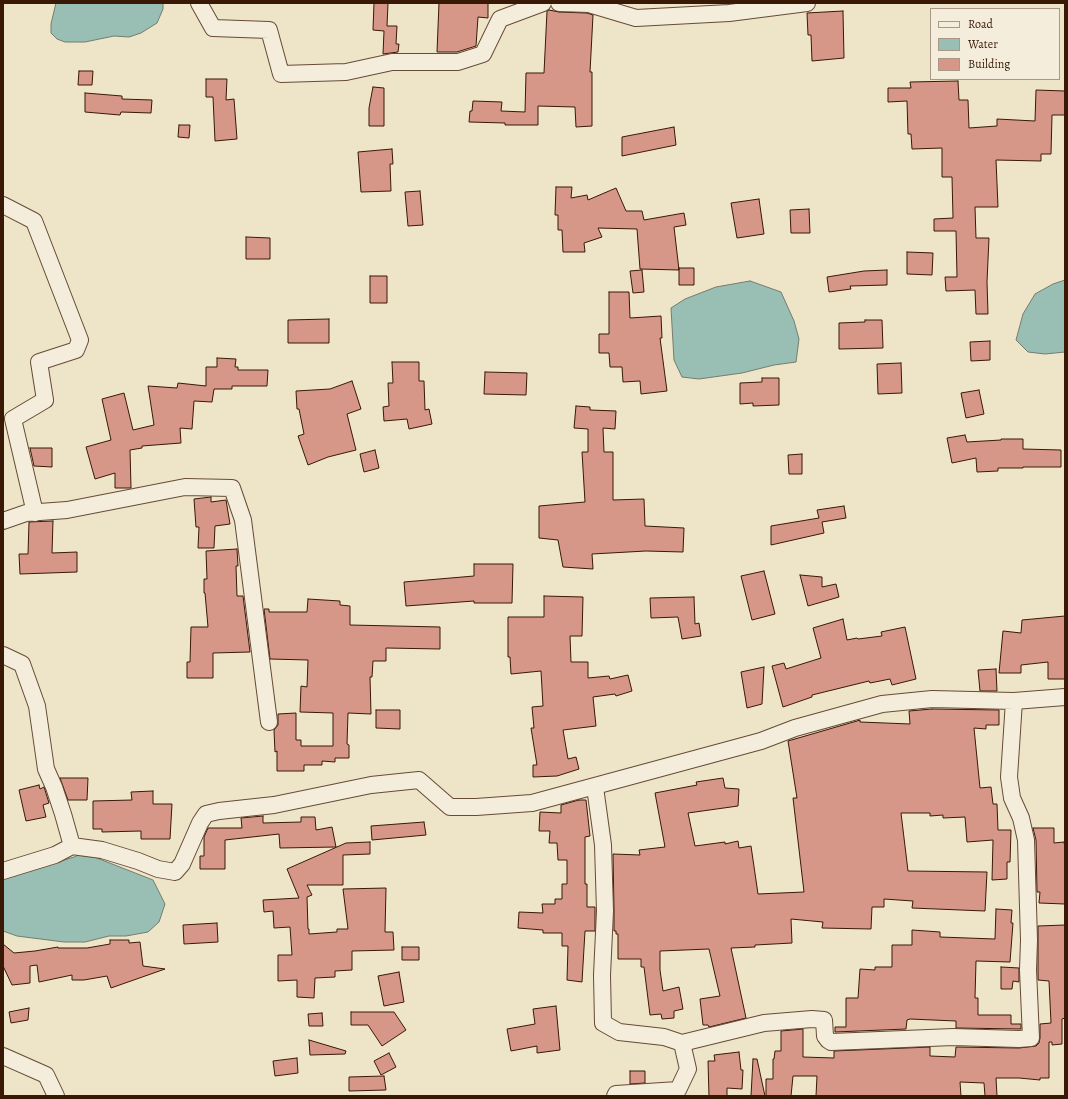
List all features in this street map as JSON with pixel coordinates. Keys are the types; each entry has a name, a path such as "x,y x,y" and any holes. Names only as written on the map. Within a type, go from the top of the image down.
{"street":[{"path":"199,3 213,28 269,30 281,74 346,72 392,62 458,62 483,54 500,19 543,3"},
{"path":"559,3 589,4 636,18 729,13 766,5 807,3"},
{"path":"3,205 34,221 80,340 76,350 39,362 45,400 13,419 35,513"},
{"path":"3,522 26,513 67,510 185,487 232,488 243,520 269,722"},
{"path":"3,655 22,664 37,706 46,769 54,786 72,846"},
{"path":"3,871 30,861 55,855 72,846 102,850 158,869 175,872 182,864 200,823 206,814 219,811 274,805 371,785 419,780 450,807 476,807 532,803 761,741 795,728 882,704 932,699 1014,701 1065,697"},
{"path":"595,787 603,845 603,1023 619,1032 664,1037 682,1043 764,1023 812,1019 824,1020 826,1036 831,1042 954,1037 1032,1038 1028,970 1029,940 1026,840 1021,818 1012,798 1009,777 1014,701"},
{"path":"615,1096 616,1094 678,1090 688,1069 682,1043"},
{"path":"3,1056 46,1075 56,1096"}],"water":[{"path":"56,3 163,3 163,9 157,23 141,33 129,37 114,36 85,42 65,42 57,39 51,33 51,24"},
{"path":"1065,280 1065,352 1045,354 1028,352 1016,340 1023,314 1035,294 1053,284"},
{"path":"750,281 781,292 794,321 799,339 796,362 774,365 742,373 699,379 682,377 674,360 671,308 685,299 716,287"},
{"path":"84,853 153,880 165,904 159,922 148,932 126,936 109,936 85,942 64,942 17,936 3,931 3,879"}],"building":[{"path":"374,3 388,3 387,26 397,26 396,44 399,44 398,52 383,54 384,31 373,30"},
{"path":"439,3 488,3 488,18 478,17 476,46 457,52 437,52"},
{"path":"547,11 559,12 587,13 593,15 590,72 592,72 592,126 576,127 575,107 538,106 538,125 505,125 505,123 469,122 473,101 502,102 501,111 525,112 526,73 544,73"},
{"path":"843,11 844,58 812,61 811,35 808,35 807,13"},
{"path":"79,71 93,71 92,85 78,85"},
{"path":"206,79 227,79 226,100 234,99 237,139 215,141 213,97 206,97"},
{"path":"958,81 959,100 968,100 969,128 997,126 997,119 1035,121 1036,90 1065,91 1065,115 1052,115 1051,154 1041,154 1041,161 996,160 998,207 975,207 976,238 989,238 987,282 988,314 976,314 975,290 946,291 945,277 957,277 956,231 934,231 934,219 953,218 952,177 942,177 942,148 912,149 911,134 908,134 907,101 888,102 888,88 911,88 910,82"},
{"path":"373,87 384,88 384,126 369,126 369,108"},
{"path":"85,93 122,96 122,99 152,100 151,113 121,112 120,115 85,112"},
{"path":"179,125 190,125 189,138 178,137"},
{"path":"674,127 676,145 622,156 622,137"},
{"path":"392,149 393,164 390,164 391,191 361,192 358,152"},
{"path":"556,187 572,187 571,198 587,195 588,200 616,188 626,211 642,211 644,220 684,213 686,225 674,227 679,270 640,269 637,229 598,228 602,237 584,243 585,252 563,252 562,230 558,230 558,215 555,215"},
{"path":"420,191 423,225 408,226 405,192"},
{"path":"759,199 764,234 737,238 731,203"},
{"path":"809,209 810,233 791,233 790,210"},
{"path":"246,237 270,238 270,259 246,259"},
{"path":"907,252 933,253 932,275 907,274"},
{"path":"679,268 694,268 694,285 679,285"},
{"path":"642,270 644,292 633,293 630,271"},
{"path":"887,270 887,285 850,286 851,289 829,292 827,277 864,271"},
{"path":"370,276 387,276 387,303 370,303"},
{"path":"609,292 629,292 630,318 661,316 662,338 660,338 667,391 641,394 640,381 623,382 622,367 610,367 609,353 599,353 599,334 609,334"},
{"path":"329,319 329,343 288,343 288,320"},
{"path":"865,320 882,320 883,348 839,349 839,323 865,322"},
{"path":"990,341 990,360 971,361 970,342"},
{"path":"217,358 236,359 235,367 238,367 238,370 268,370 267,386 232,386 232,389 214,389 212,402 194,401 192,429 180,428 181,443 142,446 142,448 130,450 131,488 115,488 115,473 95,479 86,447 111,440 102,399 124,393 133,430 154,425 148,386 177,388 178,383 206,386 206,367 217,367"},
{"path":"392,362 419,362 419,381 424,381 425,410 429,409 432,424 409,429 407,419 384,421 383,407 389,406 388,383 393,383"},
{"path":"901,363 902,393 878,394 877,364"},
{"path":"485,372 527,373 526,395 484,394"},
{"path":"762,378 779,378 779,405 753,406 753,403 740,404 740,383 762,382"},
{"path":"352,381 361,409 347,414 356,450 328,457 308,465 298,436 304,434 299,409 297,409 296,391 330,389"},
{"path":"979,390 984,414 966,418 961,393"},
{"path":"576,406 590,407 590,410 616,411 615,429 603,428 604,452 613,452 613,500 644,499 645,526 684,528 683,552 646,551 592,554 593,569 563,567 558,540 539,538 539,506 585,502 582,452 588,452 588,429 574,428"},
{"path":"965,435 967,442 1023,439 1023,449 1061,450 1061,467 998,468 998,471 977,472 976,458 952,463 947,438"},
{"path":"30,448 52,448 52,467 34,466"},
{"path":"375,450 379,468 364,472 360,454"},
{"path":"802,454 802,474 789,474 788,455"},
{"path":"211,497 211,502 226,500 230,524 215,526 214,548 198,548 199,527 196,527 194,499"},
{"path":"844,506 846,518 822,522 824,533 771,545 771,526 819,518 817,510"},
{"path":"53,521 52,553 77,552 77,572 20,574 19,554 28,554 29,522"},
{"path":"237,549 237,596 243,596 250,652 213,653 213,678 187,678 187,662 190,662 191,627 208,627 204,593 204,579 207,579 206,551"},
{"path":"474,564 513,564 512,603 474,603 474,601 406,606 404,582 474,576"},
{"path":"764,571 775,614 752,620 741,576"},
{"path":"800,575 822,577 822,587 836,584 839,597 808,606"},
{"path":"544,596 583,597 582,636 570,636 571,662 588,662 588,678 609,676 610,679 628,675 632,691 616,696 615,694 593,697 596,726 563,730 568,759 576,757 579,769 557,776 533,777 533,765 537,765 531,728 534,728 532,707 543,706 541,671 511,674 510,657 508,657 508,617 544,617"},
{"path":"694,597 695,624 699,623 701,636 682,639 678,617 651,618 650,598"},
{"path":"308,599 340,601 340,605 350,606 350,625 440,627 440,649 386,648 386,661 373,661 372,677 370,677 371,714 348,713 347,744 349,745 349,758 335,758 335,762 322,761 322,765 304,765 304,771 277,771 277,751 275,752 274,730 278,725 278,714 296,713 296,740 301,740 301,746 333,746 333,713 300,712 301,686 307,687 308,660 270,659 264,609 269,609 269,612 307,612"},
{"path":"1065,616 1065,679 1048,679 1048,662 1021,665 1021,673 999,673 1003,631 1021,633 1022,620"},
{"path":"843,619 847,640 882,636 881,632 905,627 916,679 892,685 890,679 870,683 869,681 812,695 812,697 783,707 772,666 784,663 786,669 821,658 813,628"},
{"path":"764,667 762,704 747,708 741,672"},
{"path":"996,669 997,691 980,691 978,670"},
{"path":"932,709 999,710 999,725 986,725 986,729 974,728 980,788 991,787 993,804 997,804 998,830 1011,830 1010,862 1007,862 1007,879 992,880 993,840 967,842 965,817 943,818 943,815 930,816 930,813 901,813 908,871 987,872 985,911 912,908 913,901 884,899 884,907 872,907 871,929 822,928 823,922 791,919 792,943 731,948 746,1018 709,1027 708,1025 703,1025 700,999 720,996 709,949 660,951 660,970 663,991 679,987 683,1009 674,1011 674,1018 662,1019 661,1014 650,1015 644,967 641,967 641,959 618,959 618,934 614,931 613,854 640,855 639,850 665,847 655,793 697,785 696,782 723,778 725,788 739,789 738,806 688,813 695,846 725,842 725,844 738,841 739,848 751,846 758,894 804,892 793,798 797,798 788,741 860,720 860,722 910,724 909,711"},
{"path":"376,710 400,710 400,729 376,728"},
{"path":"60,778 88,778 87,800 68,800"},
{"path":"39,785 40,789 44,787 49,803 43,805 46,817 26,821 19,790"},
{"path":"153,791 153,804 172,804 170,839 141,839 141,831 102,832 102,829 93,829 93,801 132,800 131,792"},
{"path":"579,800 586,800 590,836 585,837 585,884 587,884 587,907 595,907 595,931 585,931 582,982 567,980 568,946 562,946 562,933 543,933 543,930 518,928 519,912 543,913 542,904 555,904 555,899 562,899 562,884 567,884 567,860 558,860 557,843 549,843 550,831 539,831 540,812 561,813 561,805"},
{"path":"263,816 263,823 301,822 301,817 315,817 316,830 332,827 336,847 280,848 279,834 225,840 225,869 200,869 200,856 204,856 204,837 208,828 242,828 241,818"},
{"path":"424,822 426,835 372,840 371,826"},
{"path":"1033,828 1054,828 1054,843 1064,842 1065,904 1039,903 1040,892 1037,892 1036,840"},
{"path":"370,842 370,854 343,855 343,885 307,885 312,895 307,897 309,934 337,932 337,929 348,929 343,889 386,888 385,932 393,932 394,950 352,951 352,970 335,971 335,977 315,978 314,998 297,997 297,980 278,981 278,955 292,955 290,927 274,928 273,911 264,912 263,900 299,898 287,869 346,843"},
{"path":"996,909 1012,910 1011,923 1013,923 1010,962 976,961 975,998 978,998 978,1015 1011,1015 1011,1024 1021,1024 1021,1029 956,1028 956,1021 910,1019 907,1020 906,1029 835,1032 835,1027 846,1027 846,998 858,998 860,969 875,970 875,967 892,967 892,945 912,945 912,930 940,932 940,937 995,939"},
{"path":"217,923 218,942 184,944 183,925"},
{"path":"1065,925 1065,1018 1062,1019 1062,1044 1052,1045 1052,1042 1049,1042 1049,1078 1040,1078 1040,1080 996,1078 997,1096 985,1096 984,1083 960,1082 961,1096 816,1096 817,1076 793,1076 791,1096 766,1096 766,1079 773,1079 773,1059 775,1051 781,1051 781,1031 803,1029 803,1057 834,1058 834,1051 930,1047 930,1056 955,1057 956,1047 1019,1048 1036,1046 1039,1043 1040,1038 1040,1024 1051,1023 1049,981 1038,980 1038,926"},
{"path":"110,940 129,940 129,943 140,942 143,966 165,969 111,988 107,976 84,980 72,980 72,975 39,982 37,965 30,966 30,983 12,985 3,966 3,944 14,953 58,947 87,948 110,944"},
{"path":"402,947 419,947 419,960 402,960"},
{"path":"1001,967 1019,968 1019,982 1013,981 1012,989 1001,989"},
{"path":"399,972 404,1002 384,1006 378,976"},
{"path":"556,1006 560,1050 537,1053 537,1046 511,1051 507,1029 535,1024 533,1009"},
{"path":"29,1008 28,1020 11,1023 9,1012"},
{"path":"351,1012 394,1012 406,1030 382,1046 368,1025 351,1025"},
{"path":"322,1013 323,1026 309,1026 308,1014"},
{"path":"309,1040 346,1051 345,1054 310,1055"},
{"path":"739,1052 741,1070 743,1070 742,1089 727,1088 727,1096 709,1096 708,1061 715,1061 714,1055"},
{"path":"389,1053 396,1067 381,1075 374,1061"},
{"path":"297,1058 298,1073 275,1076 273,1061"},
{"path":"753,1059 757,1059 765,1096 751,1096"},
{"path":"630,1071 645,1071 645,1083 630,1084"},
{"path":"384,1076 386,1090 349,1091 349,1077"}]}
